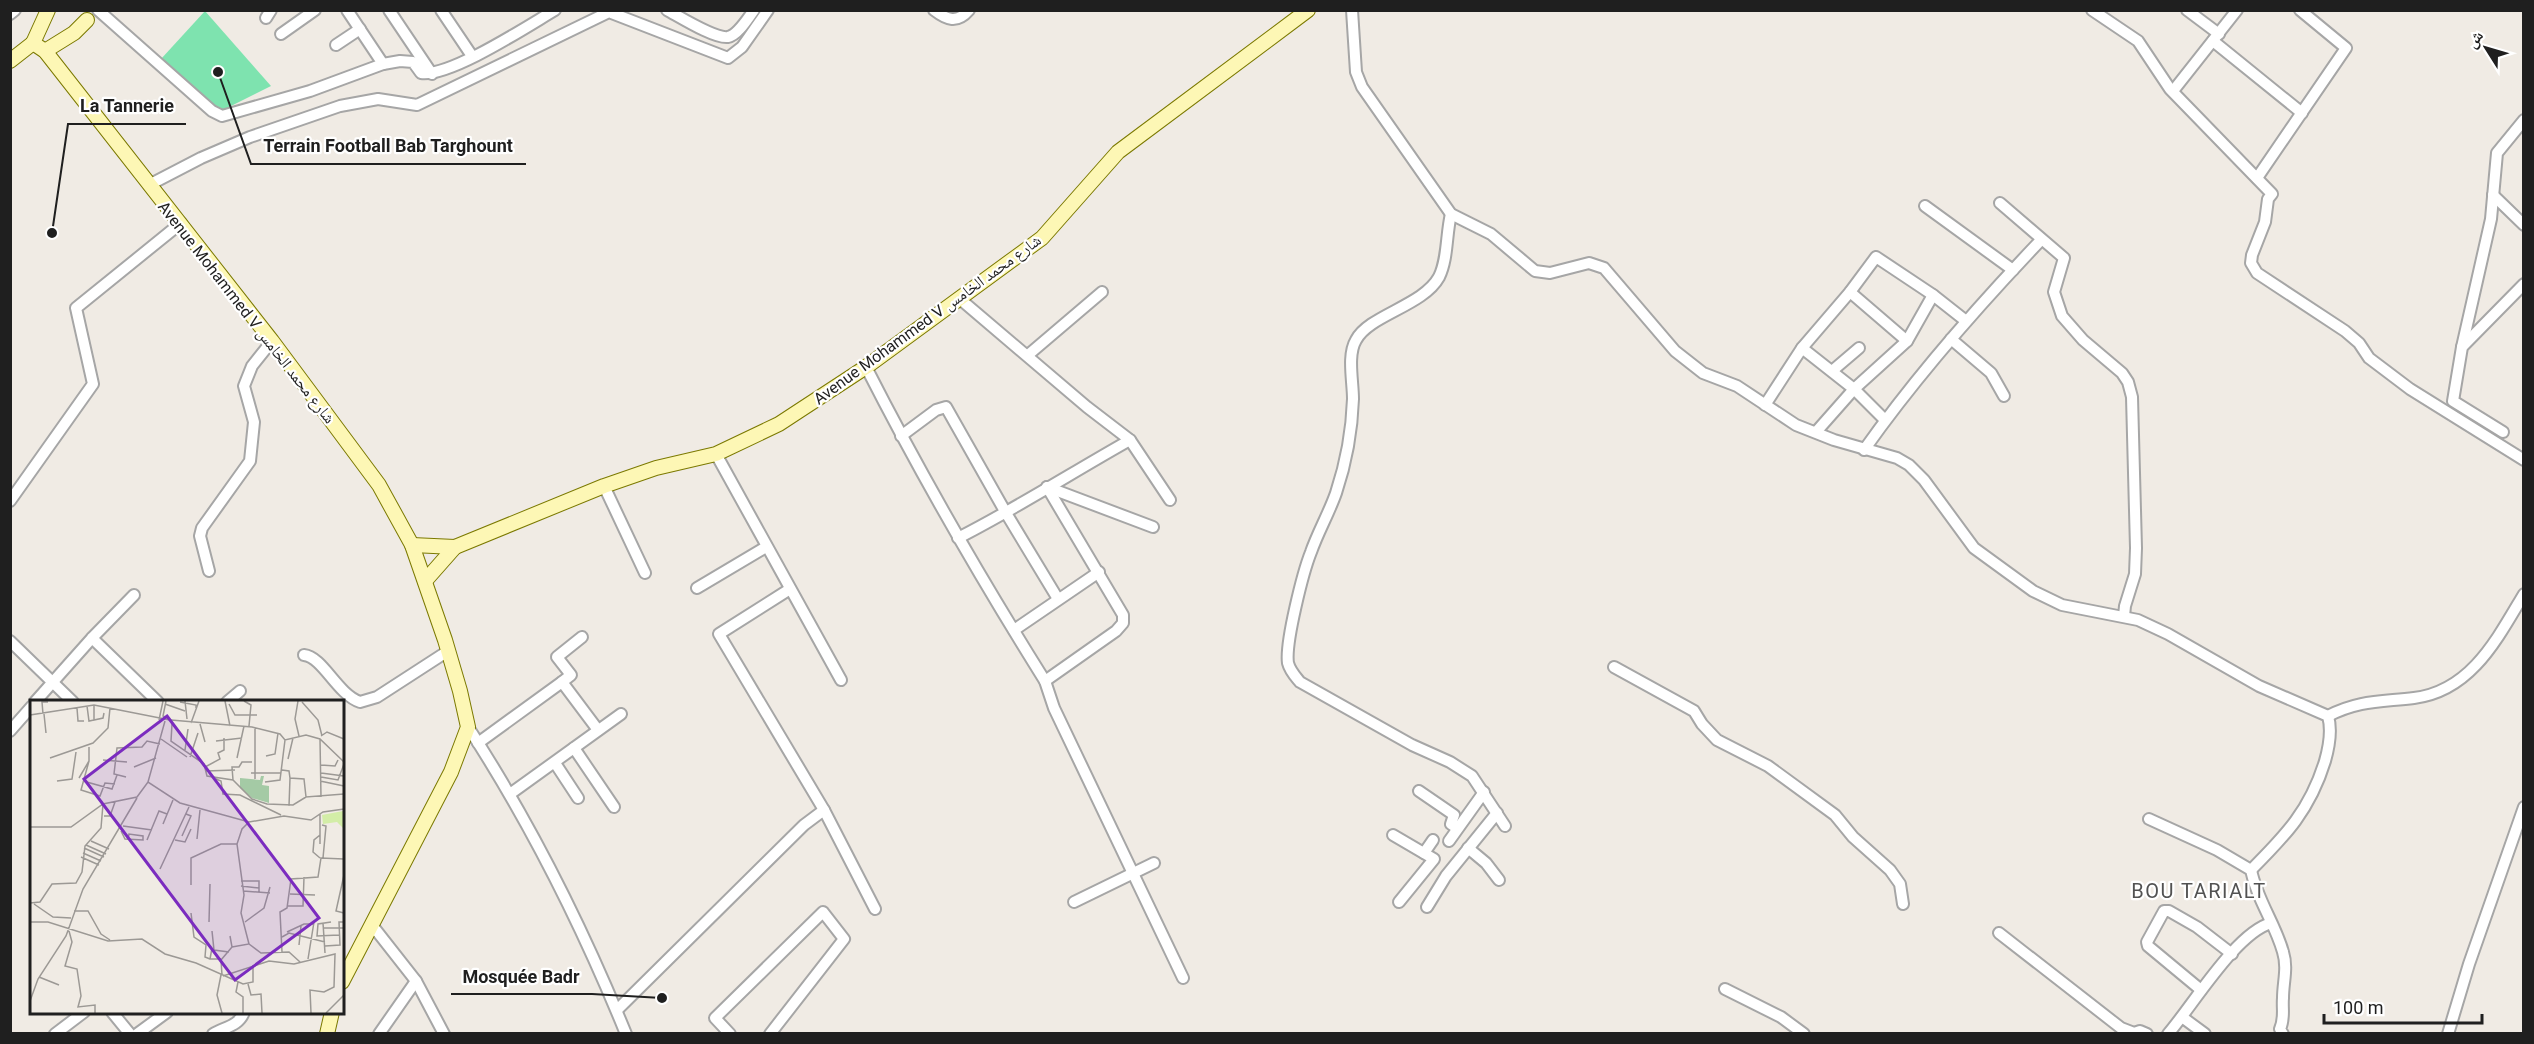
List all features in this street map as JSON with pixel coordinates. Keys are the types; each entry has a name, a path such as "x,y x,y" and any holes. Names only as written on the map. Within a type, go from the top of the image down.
{"main road":[{"path":"39,47 48,10"},
{"name":"Avenue Mohammed V شارع محمد الخامس","path":"39,47 181,223 272,341 379,485 412,545 455,547 604,486 656,468 716,454 779,423 866,367 1050,232 1118,152 1308,10"},
{"path":"10,61 74,33 92,14"},
{"path":"344,978 451,772 468,727 448,651 412,545"},
{"name":"Avenue Mohammed V شارع محمد الخامس","path":"425,581 455,547"},
{"path":"327,1034 332,1014"}],"street":[{"path":"10,14 15,10"},
{"path":"281,34 315,10"},
{"path":"347,10 383,64"},
{"path":"389,10 432,74"},
{"path":"441,10 472,56"},
{"path":"92,14 212,111 222,116 310,91 383,64 400,61 413,62 420,73 432,74 472,56 555,10"},
{"path":"667,10 680,13 713,34 726,37 733,35 751,12"},
{"path":"149,185 201,158 241,141 340,106 378,99 417,105 609,12 728,58 742,47 768,10"},
{"path":"934,10 950,20 955,20 969,10"},
{"path":"1352,10 1356,72 1362,87 1451,214 1491,234 1535,271 1550,273 1589,263 1604,268 1675,351 1691,365 1717,380 1737,386 1796,425 1864,450 1897,459 1915,470 1974,548 2032,591 2062,605 2138,620 2168,634 2259,686 2328,716 2357,703 2416,698 2452,686 2469,674 2490,649 2523,594"},
{"path":"2092,10 2138,41 2172,91 2272,194 2268,199 2265,222 2252,255 2251,262 2257,273 2345,331 2359,343 2369,358 2410,389 2523,460"},
{"path":"2187,10 2302,113"},
{"path":"2172,91 2237,10"},
{"path":"2257,178 2346,48 2300,10"},
{"path":"2311,20 2319,10"},
{"path":"336,45 360,29"},
{"path":"2504,432 2453,401 2462,347 2491,219 2497,153 2522,126"},
{"path":"2493,195 2523,225"},
{"path":"2000,203 2064,258 2054,292 2062,316 2083,340 2122,373 2128,382 2132,397 2136,557 2135,574 2124,616"},
{"path":"1925,206 2013,270"},
{"path":"1451,214 1443,266 1437,280 1401,309 1355,340 1352,364 1353,400 1343,469 1304,574 1288,644 1288,662 1290,670 1300,682 1472,776 1505,826"},
{"path":"10,501 93,384 76,308 181,223"},
{"path":"1864,450 1885,420 1966,321 2041,240"},
{"path":"1765,405 1802,348 1850,292 1876,256 1966,321"},
{"path":"2462,347 2523,284"},
{"path":"1028,355 1102,292"},
{"path":"1850,292 1907,341"},
{"path":"1816,432 1854,389 1907,341 1933,295"},
{"path":"960,299 1087,407 1130,440 1170,500"},
{"path":"1952,339 1991,373 2004,396"},
{"path":"210,571 200,536 202,528 250,461 254,422 244,386 252,366 272,341"},
{"path":"1802,348 1854,389 1885,420"},
{"path":"1832,371 1859,348"},
{"path":"866,367 901,436 958,538 1045,681 1054,708 1183,978"},
{"path":"901,436 936,410 946,407 1058,599"},
{"path":"958,538 1006,513 1130,440"},
{"path":"716,454 841,680"},
{"path":"604,486 645,573"},
{"path":"1047,487 1153,527"},
{"path":"1045,681 1116,631 1123,623 1123,615 1099,572 1047,487"},
{"path":"697,588 766,547"},
{"path":"1014,630 1099,572"},
{"path":"790,589 719,634 824,810 875,909"},
{"path":"37,700 134,595"},
{"path":"478,743 571,675 557,657 582,637"},
{"path":"92,638 156,700"},
{"path":"10,641 71,700"},
{"path":"304,655 312,657 344,693 360,702 377,697 448,651"},
{"path":"1614,667 1694,711 1717,740 1768,766 1834,815 1853,837 1890,870 1900,884 1903,903"},
{"path":"562,682 598,730"},
{"path":"229,700 240,691"},
{"path":"10,731 30,708"},
{"path":"510,794 621,714"},
{"path":"2251,870 2274,849 2309,803 2327,753 2330,723 2328,716"},
{"path":"468,727 550,864 596,959 626,1034"},
{"path":"574,748 614,807"},
{"path":"555,763 578,798"},
{"path":"1419,791 1454,815 1451,824 1457,828"},
{"path":"1449,841 1484,792"},
{"path":"2448,1034 2469,964 2523,809"},
{"path":"617,1011 804,825 824,810"},
{"path":"1427,907 1446,876 1497,813"},
{"path":"2149,819 2217,850 2251,870 2259,900 2284,952 2284,1020 2280,1029 2283,1034"},
{"path":"1393,835 1434,859 1399,902"},
{"path":"1424,853 1433,840"},
{"path":"1468,848 1486,863 1499,880"},
{"path":"1074,902 1154,864"},
{"path":"2201,990 2148,946 2147,942 2164,911 2169,911 2197,927 2232,954"},
{"path":"730,1034 715,1017 822,912 844,939 770,1034"},
{"path":"2168,1034 2232,954 2253,932 2271,923"},
{"path":"372,925 416,981 444,1034"},
{"path":"1999,933 2121,1028 2133,1033 2147,1034"},
{"path":"379,1034 416,981"},
{"path":"1725,989 1781,1017 1804,1034"},
{"path":"55,1034 81,1014"},
{"path":"114,1014 129,1034"},
{"path":"137,1034 164,1014"},
{"path":"213,1034 236,1024 242,1020 244,1014"},
{"path":"2182,1017 2205,1034"},
{"path":"2276,1034 2284,1020"}],"green space":[{"path":"205,11 271,86 221,111 161,59"}],"place":[{"name":"Terrain Football Bab Targhount","path":"218,72"},
{"name":"La Tannerie","path":"52,233"},
{"name":"Mosquée Badr","path":"662,998"}],"district":[{"name":"BOU TARIALT","path":"2199,891"}]}
